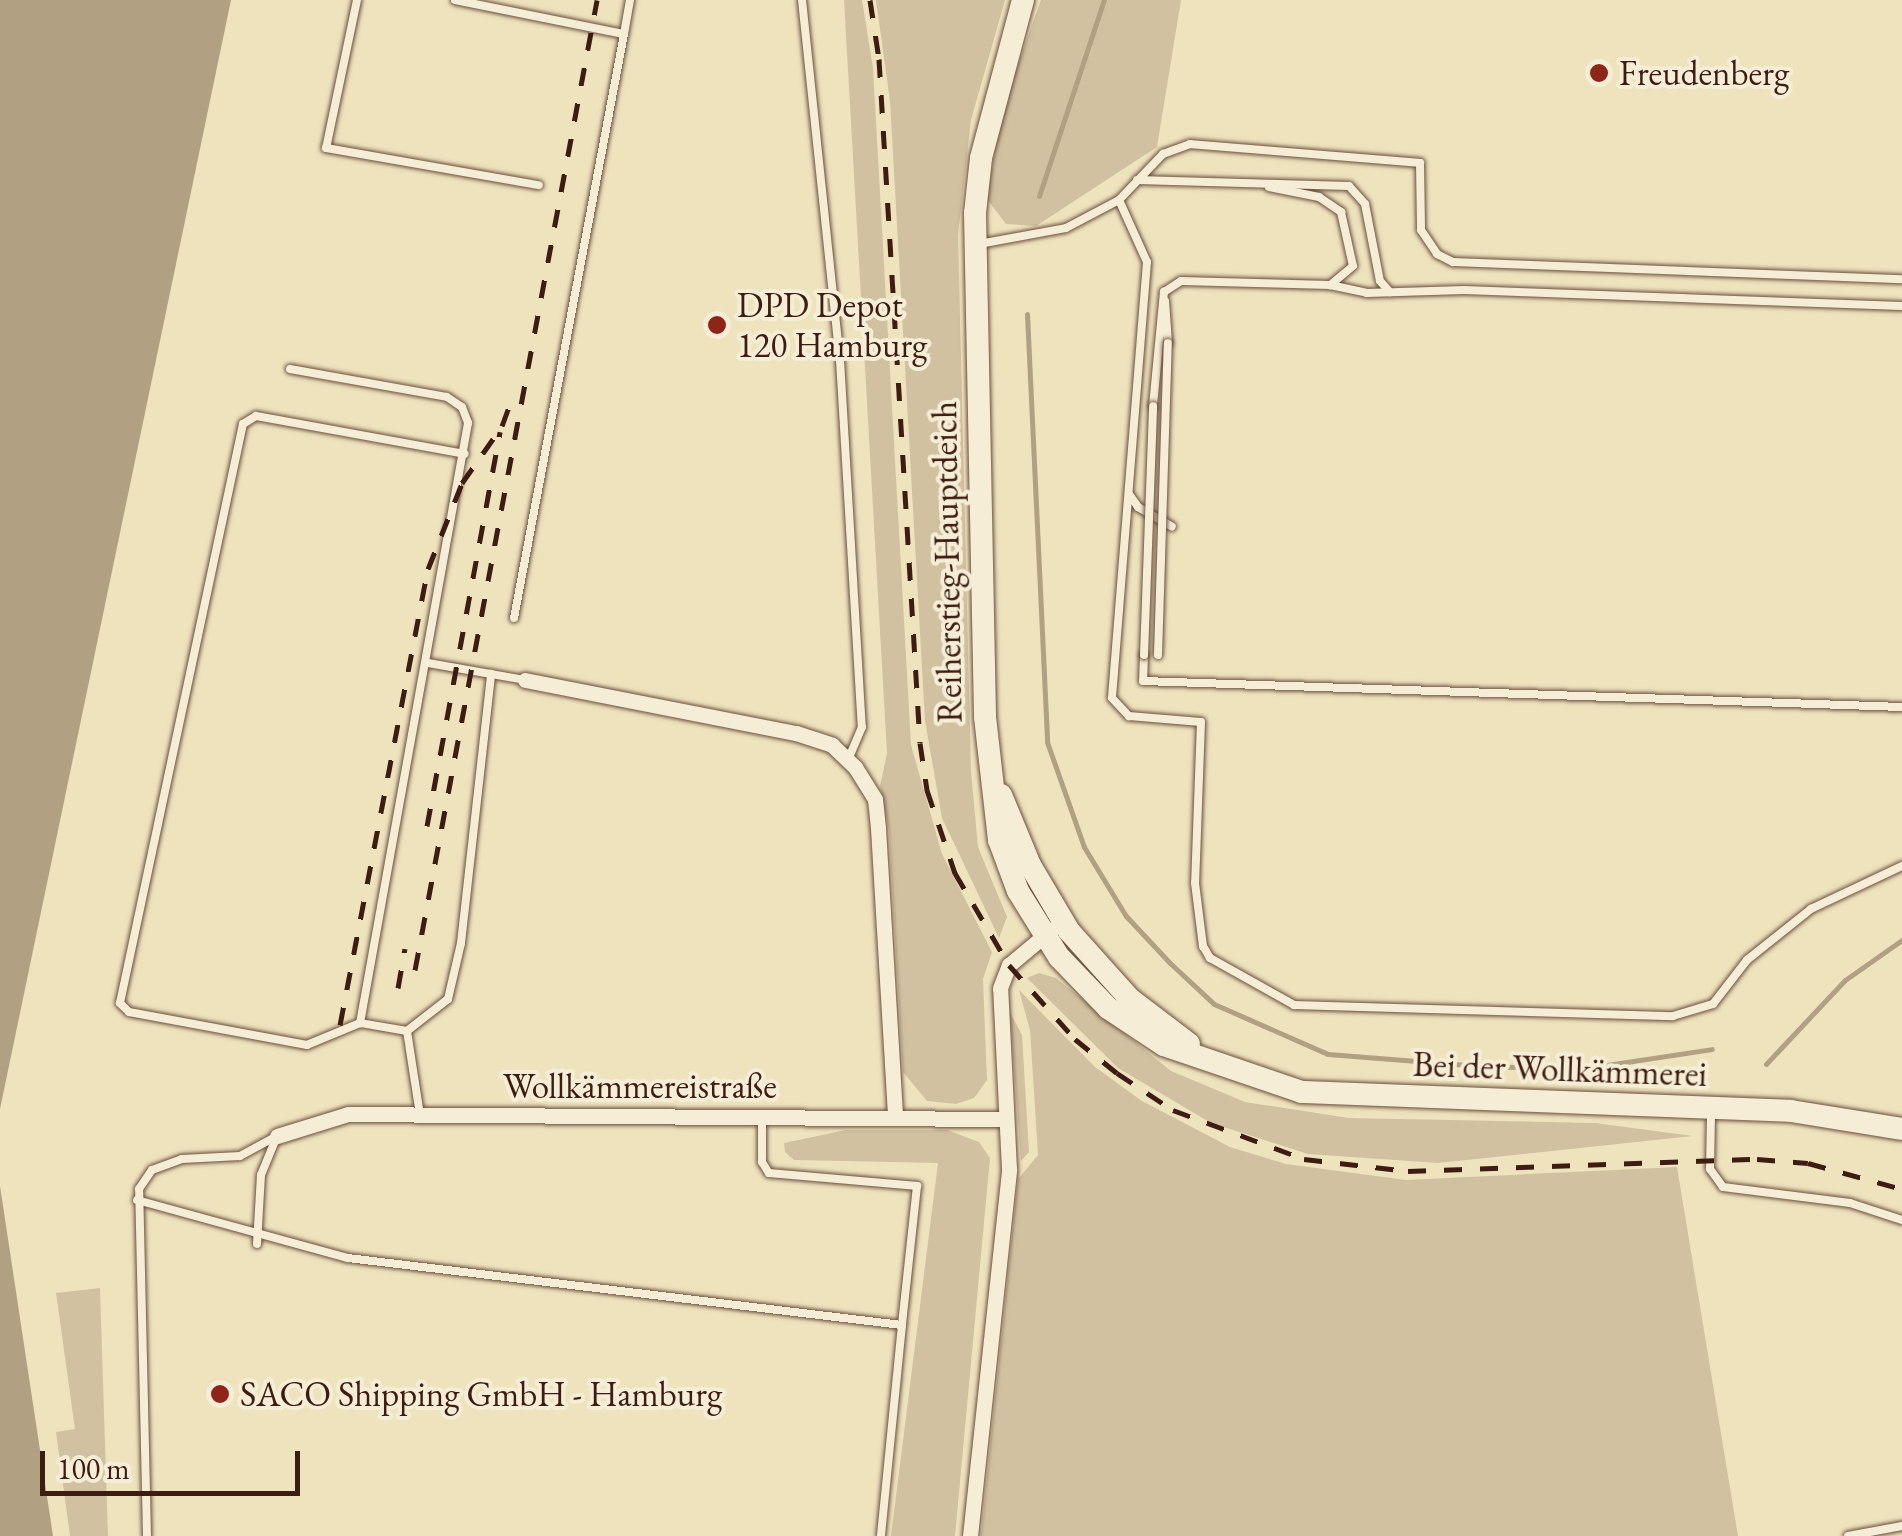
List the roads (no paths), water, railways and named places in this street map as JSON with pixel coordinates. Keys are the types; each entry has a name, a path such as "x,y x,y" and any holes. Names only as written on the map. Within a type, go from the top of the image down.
{"main road":[{"name":"Reiherstieg-Hauptdeich","path":"991,769 975,244 980,158 1022,0"},
{"name":"Bei der Wollkämmerei","path":"991,769 999,840 1087,989 1131,1026 1220,1064 1334,1096 1829,1115 1902,1130"}],"street":[{"path":"525,680 796,733 832,745 848,760 875,799 895,1118"},
{"path":"970,1536 1009,1169 1000,988 1006,969 1054,928"},
{"name":"Wollkämmereistraße","path":"277,1136 348,1114 1006,1119"}],"lane":[{"path":"357,0 326,148 539,186"},
{"path":"455,0 624,34"},
{"path":"514,618 630,0"},
{"path":"802,0 840,360 862,727 848,760"},
{"path":"975,244 1066,228 1118,200 1163,154 1190,144 1420,163 1421,230 1437,254 1453,262 1902,279"},
{"path":"1137,180 1348,186 1365,204 1380,281 1394,294"},
{"path":"1250,184 1304,192 1341,212 1353,266 1330,285"},
{"path":"1118,200 1147,262 1112,698 1129,716 1201,722 1195,883 1202,946 1210,958 1286,1002 1644,1018 1692,1012 1712,1004 1747,960 1801,916 1902,866"},
{"path":"1164,292 1190,280 1330,285 1394,294 1464,290 1902,306"},
{"path":"1158,655 1168,343 1164,292"},
{"path":"1164,292 1153,406 1144,681 1902,707"},
{"path":"290,369 447,398 462,407 468,423 360,1023"},
{"path":"464,454 256,416 243,424 120,1003 128,1012 307,1045 360,1023 406,1031 448,999 461,943 491,674"},
{"path":"1129,489 1138,507 1172,527"},
{"path":"428,662 525,680"},
{"path":"406,1031 420,1115"},
{"path":"1711,1109 1710,1168 1723,1187 1850,1203 1902,1220"},
{"path":"762,1117 762,1162 769,1172 918,1186 881,1536"},
{"path":"147,1536 138,1200 152,1170 182,1159 240,1156 277,1136"},
{"path":"256,1244 260,1175 277,1136"},
{"path":"138,1200 348,1258 902,1325"},
{"path":"1848,1536 1902,1526"}],"waterway":[{"path":"1039,196 1104,0"},
{"path":"1027,314 1047,742 1084,847 1126,916 1214,1004 1328,1054 1495,1067 1600,1066 1712,1049"},
{"path":"1766,1064 1845,980 1902,940"}],"railway":[{"path":"415,970 597,0"},
{"path":"870,0 879,59 920,743 927,790 955,873 1009,965 1075,1039 1173,1110 1304,1159 1408,1171 1757,1159 1808,1163 1902,1189"},
{"path":"340,1025 428,569 462,483 502,426 512,399"},
{"path":"427,826 500,432"},
{"path":"398,988 405,949"}],"place":[{"name":"Freudenberg","path":"1599,73"},
{"name":"DPD Depot 120 Hamburg","path":"717,325"},
{"name":"SACO Shipping GmbH - Hamburg","path":"220,1394"}]}
